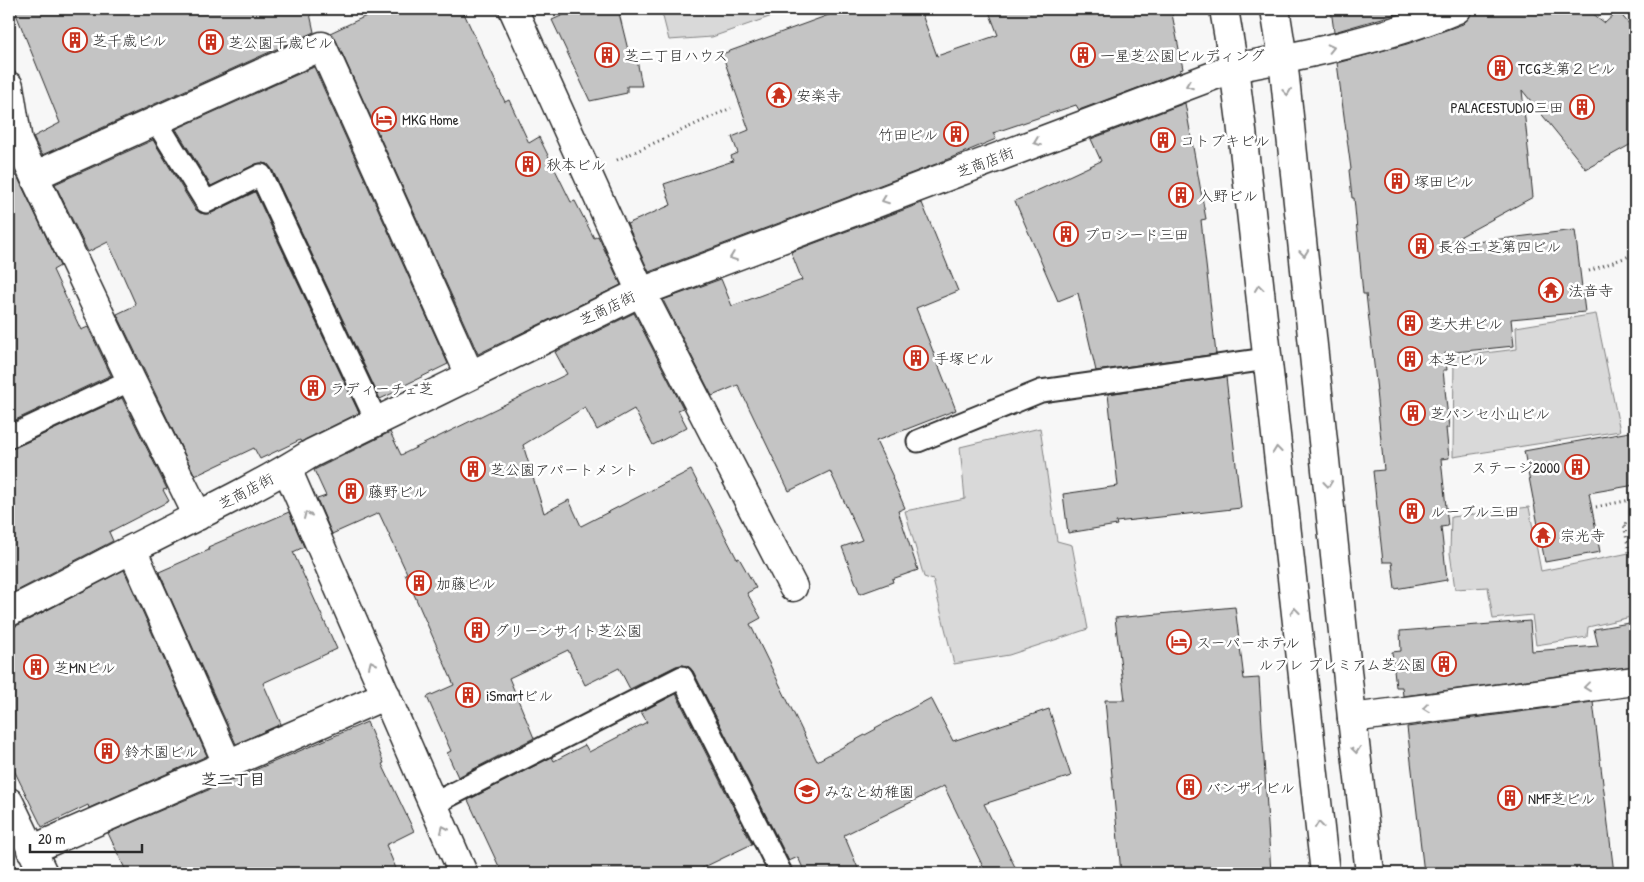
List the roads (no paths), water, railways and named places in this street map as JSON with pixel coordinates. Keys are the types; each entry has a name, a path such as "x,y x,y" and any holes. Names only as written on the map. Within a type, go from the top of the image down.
{"street":[{"path":"513,9 641,292 793,587"},
{"path":"1224,9 1234,68 1325,873"},
{"path":"1275,9 1283,59 1370,873"},
{"name":"芝商店街","path":"9,612 198,516 287,469 312,453 641,292 1234,68 1283,59 1385,35 1457,9"},
{"path":"34,176 322,46 470,376"},
{"path":"9,86 13,144 34,176 198,516"},
{"path":"287,469 463,873"},
{"path":"132,549 228,765"},
{"path":"1352,718 1635,681"},
{"path":"9,802 37,862 228,765 386,695"}],"lane":[{"path":"156,121 206,202 261,175 377,422"},
{"path":"918,441 1041,390 1267,359"},
{"path":"9,437 131,380"},
{"path":"433,804 682,677 781,873"}],"place":[{"name":"芝千歳ビル","path":"75,40"},
{"name":"芝公園千歳ビル","path":"211,42"},
{"name":"芝二丁目ハウス","path":"607,55"},
{"name":"一星芝公園ビルディング","path":"1083,55"},
{"name":"TCG芝第２ビル","path":"1500,68"},
{"name":"安楽寺","path":"779,95"},
{"name":"PALACESTUDIO三田","path":"1582,107"},
{"name":"MKG Home","path":"384,119"},
{"name":"竹田ビル","path":"956,134"},
{"name":"コトブキビル","path":"1163,140"},
{"name":"秋本ビル","path":"528,164"},
{"name":"塚田ビル","path":"1397,181"},
{"name":"入野ビル","path":"1181,195"},
{"name":"プロシード三田","path":"1066,234"},
{"name":"長谷工 芝第四ビル","path":"1421,246"},
{"name":"法音寺","path":"1551,290"},
{"name":"芝大井ビル","path":"1410,323"},
{"name":"手塚ビル","path":"916,358"},
{"name":"本芝ビル","path":"1410,359"},
{"name":"ラディーチェ芝","path":"313,388"},
{"name":"芝パンセ小山ビル","path":"1413,413"},
{"name":"ステージ2000","path":"1577,467"},
{"name":"芝公園アパートメント","path":"473,469"},
{"name":"藤野ビル","path":"351,491"},
{"name":"ルーブル三田","path":"1412,511"},
{"name":"宗光寺","path":"1543,535"},
{"name":"加藤ビル","path":"419,583"},
{"name":"グリーンサイト芝公園","path":"477,630"},
{"name":"スーパーホテル","path":"1179,642"},
{"name":"ルフレ プレミアム芝公園","path":"1444,664"},
{"name":"芝MNビル","path":"36,667"},
{"name":"iSmartビル","path":"468,695"},
{"name":"鈴木園ビル","path":"107,751"},
{"name":"バンザイビル","path":"1189,787"},
{"name":"みなと幼稚園","path":"807,791"},
{"name":"NMF芝ビル","path":"1510,798"}],"district":[{"name":"芝二丁目","path":"233,779"}]}
